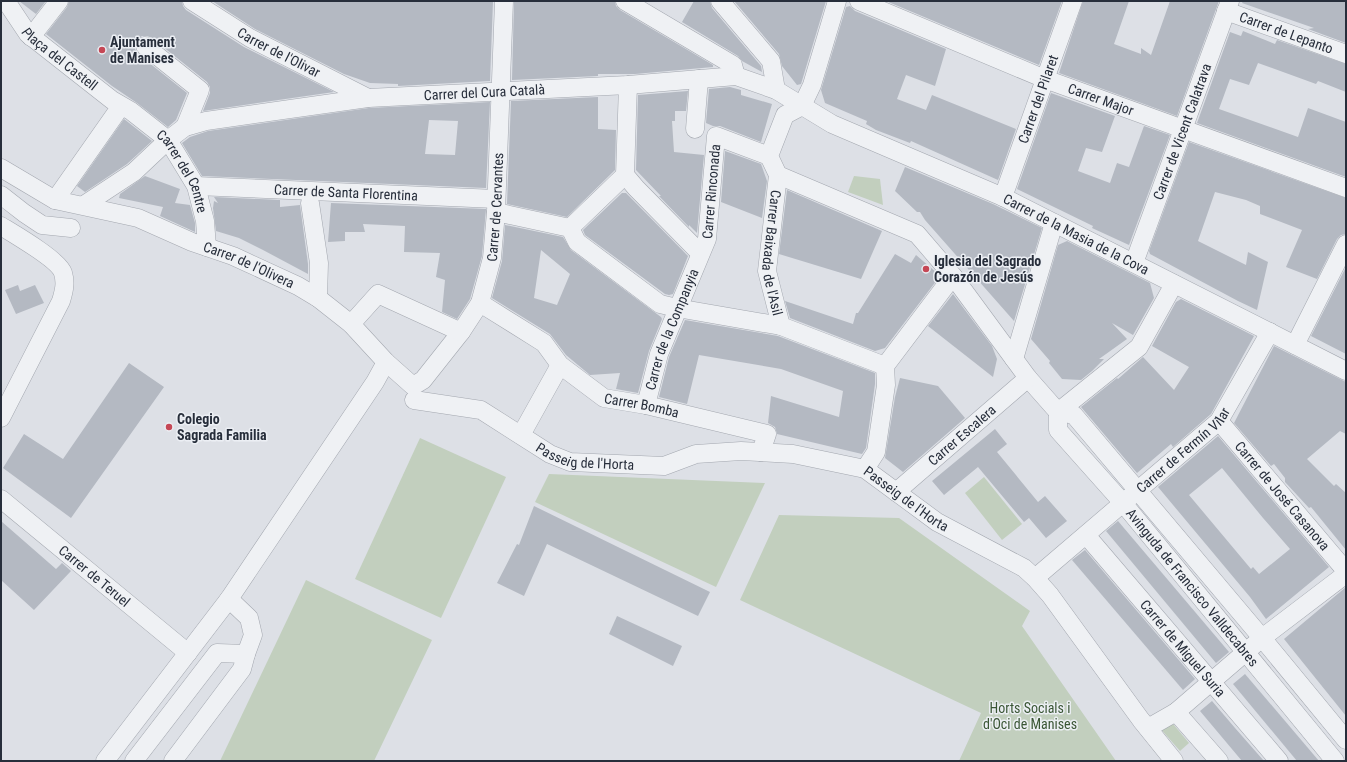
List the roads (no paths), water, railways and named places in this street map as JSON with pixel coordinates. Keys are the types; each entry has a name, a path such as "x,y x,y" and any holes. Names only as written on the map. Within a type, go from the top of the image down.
{"street":[{"path":"31,37 59,1"},
{"name":"Carrer de l'Olivar","path":"192,1 250,38 368,98"},
{"name":"Carrer de Cervantes","path":"413,393 461,332 480,303 492,258 496,206 504,1"},
{"path":"720,1 771,61 776,90"},
{"path":"769,156 785,115 802,106 812,85 837,1"},
{"name":"Carrer Major","path":"859,1 1045,79 1346,188"},
{"name":"Plaça del Castell","path":"7,2 31,37 112,100 126,108"},
{"path":"630,2 733,64 736,76"},
{"name":"Carrer del Pilaret","path":"1003,197 1045,79 1066,3"},
{"name":"Carrer de Lepanto","path":"1228,6 1346,54"},
{"name":"Carrer de Vicent Calatrava","path":"1134,263 1182,128 1228,6"},
{"path":"145,46 200,90 185,127"},
{"name":"Carrer del Cura Català","path":"84,205 134,172 168,140 185,127 206,121 368,98 628,85 736,76 776,90 802,106"},
{"path":"695,129 699,79"},
{"path":"628,85 625,175 700,254"},
{"name":"Carrer de la Masia de la Cova","path":"802,106 832,124 1003,197 1346,371"},
{"path":"1,168 55,200 126,108"},
{"name":"Carrer del Centre","path":"126,108 168,140 196,186 205,220 207,247"},
{"name":"Carrer Rinconada","path":"700,254 707,239 716,136 769,156"},
{"name":"Carrer Baixada de l'Asil","path":"769,156 778,176 767,271 781,326 885,366"},
{"path":"625,175 570,228 577,242 660,304 781,326"},
{"name":"Avinguda de Francisco Valldecabres","path":"778,176 917,234 953,276 1028,378 1058,412 1074,416 1262,638 1346,740"},
{"name":"Carrer de Santa Florentina","path":"196,186 496,206 570,228"},
{"path":"1,194 24,213 42,225 71,228"},
{"name":"Carrer de l'Olivera","path":"55,200 84,205 138,218 192,242 240,260 298,286 318,298 351,324 413,393"},
{"path":"310,203 319,263 318,298"},
{"path":"1014,359 1054,223"},
{"path":"1,226 55,261 63,271 65,286 61,301 1,418"},
{"path":"1295,344 1346,244"},
{"name":"Carrer de la Companyia","path":"646,405 659,354 700,254"},
{"path":"865,469 876,452 886,385 885,366 953,276"},
{"path":"1058,412 1139,347 1174,284"},
{"path":"351,324 378,294 461,332"},
{"name":"Carrer Bomba","path":"480,303 544,343 560,365 604,398 646,405 767,434 761,452"},
{"name":"Carrer de Fermín Vilar","path":"1035,578 1219,421 1270,332"},
{"path":"105,761 229,599 375,382 386,362"},
{"path":"413,393 481,410 521,435 560,365"},
{"name":"Carrer Escalera","path":"896,492 1028,378"},
{"name":"Avinguda de Francisco Valldecabres","path":"1058,412 1058,430 1123,503 1335,761"},
{"name":"Carrer de José Casanova","path":"1219,421 1346,571"},
{"name":"Passeig de l'Horta","path":"521,435 550,454 570,462 664,466 696,454 741,451 793,454 865,469 937,522 1024,568 1035,578 1174,761"},
{"name":"Carrer de Teruel","path":"1,499 188,653"},
{"name":"Carrer de Miguel Suria","path":"1086,535 1279,761"},
{"path":"1148,728 1176,712 1211,680 1262,638 1346,574"},
{"path":"173,761 242,669 253,635 249,618 229,599"},
{"path":"134,761 217,653 246,654"},
{"path":"1176,712 1219,761"}],"place":[{"name":"Ajuntament de Manises","path":"102,50"},
{"name":"Iglesia del Sagrado Corazón de Jesús","path":"926,269"},
{"name":"Colegio Sagrada Familia","path":"169,427"}],"park label":[{"name":"Horts Socials i d'Oci de Manises","path":"1030,716"}]}
